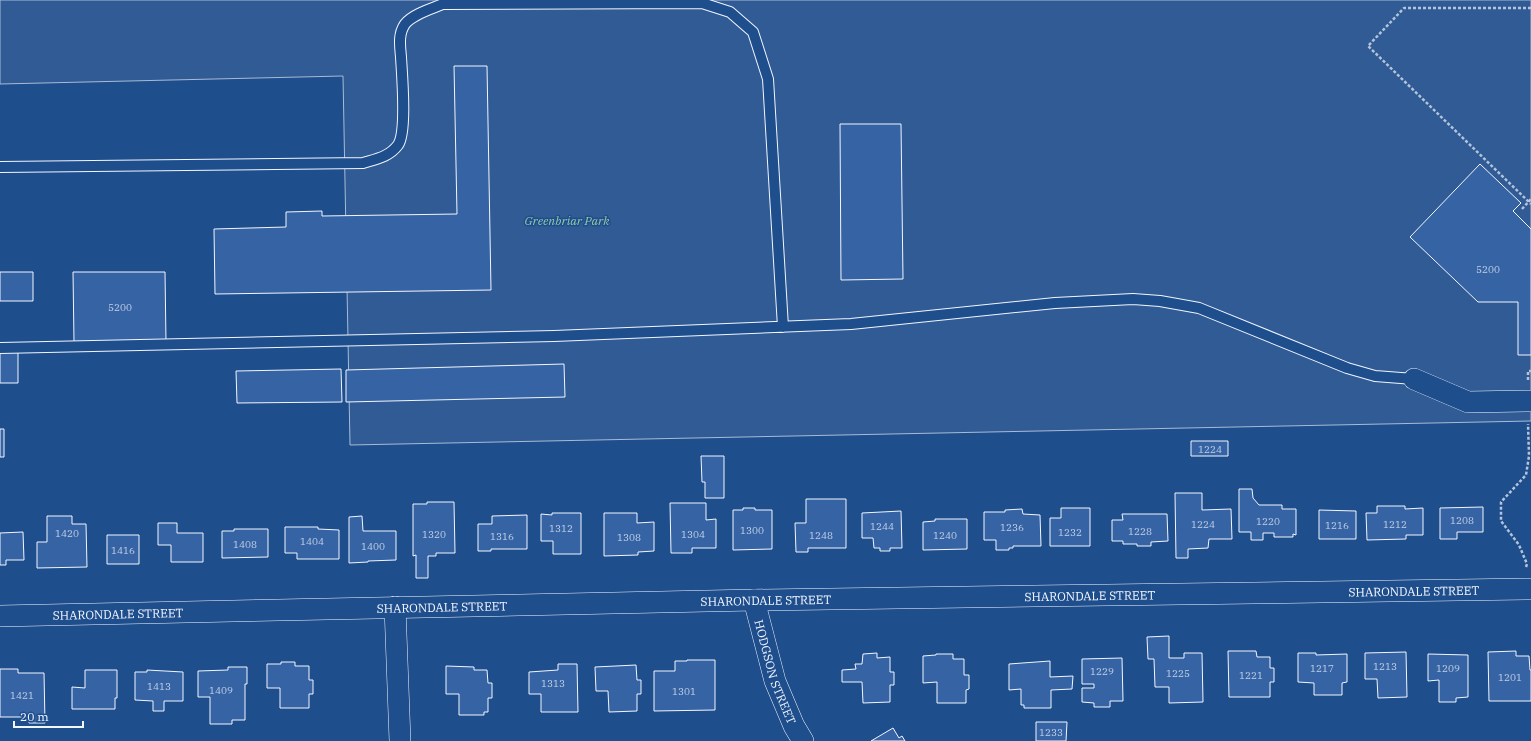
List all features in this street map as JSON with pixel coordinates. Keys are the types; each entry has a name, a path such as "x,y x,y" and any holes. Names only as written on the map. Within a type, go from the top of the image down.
{"street":[{"path":"1414,380 1468,402 1531,401"},
{"name":"SHARONDALE STREET","path":"0,616 754,600 1526,589"},
{"name":"HODGSON STREET","path":"754,600 775,681 794,726 803,741"},
{"path":"395,608 400,741"}],"lane":[{"path":"0,167 363,163 386,156 398,145 402,130 403,91 399,39 405,24 420,13 443,4 702,3 730,12 753,32 768,79 784,326"},
{"path":"0,348 554,336 851,324 1055,303 1133,299 1199,308 1347,368 1375,376 1414,380"}],"path":[{"path":"1531,8 1404,8 1368,46 1531,204"},
{"path":"1522,209 1531,199"},
{"path":"1526,589 1527,564 1519,545 1501,521 1501,502 1526,475 1529,456 1528,424"}],"shaded area":[{"name":"Greenbriar Park","path":"0,0 1531,0 1531,421 350,445 343,76 0,84"}],"building":[{"path":"454,66 487,66 491,290 215,294 214,229 286,227 286,212 322,211 322,216 457,214"},
{"path":"840,124 901,124 903,279 841,280"},
{"path":"1480,164 1521,203 1513,211 1531,229 1531,355 1518,355 1518,302 1478,302 1410,237"},
{"path":"0,272 33,272 33,301 0,301"},
{"path":"73,272 165,272 166,342 74,342"},
{"path":"0,349 18,349 18,383 0,383"},
{"path":"564,364 565,397 346,402 346,370"},
{"path":"341,369 342,402 237,403 236,371"},
{"path":"0,429 4,429 4,457 0,457"},
{"path":"1191,441 1228,441 1228,456 1191,456"},
{"path":"701,456 724,456 724,498 705,498 705,482 702,482"},
{"path":"1239,489 1252,489 1253,498 1259,505 1282,505 1282,509 1296,509 1296,535 1293,534 1293,537 1274,537 1274,533 1263,533 1263,540 1251,540 1251,532 1239,532"},
{"path":"1175,493 1202,493 1202,510 1231,509 1232,539 1209,539 1208,548 1188,549 1188,558 1176,558"},
{"path":"806,499 846,499 846,548 808,548 808,552 796,552 795,523 806,523"},
{"path":"427,502 454,502 455,553 436,553 436,556 428,556 428,578 416,578 416,555 413,556 413,504 427,504"},
{"path":"670,503 706,503 706,520 716,519 716,548 692,548 692,553 671,553"},
{"path":"1377,506 1405,506 1405,509 1423,508 1423,535 1406,535 1406,539 1367,540 1366,513 1377,513"},
{"path":"1483,507 1483,532 1457,532 1457,539 1440,539 1440,508"},
{"path":"743,508 772,510 772,549 733,550 733,510 743,510"},
{"path":"1061,508 1090,508 1090,546 1050,546 1050,518 1061,518"},
{"path":"1022,509 1023,514 1040,515 1041,546 1013,546 1013,548 1009,548 1009,550 996,550 996,540 984,540 984,512 1005,512 1005,510"},
{"path":"1319,510 1356,511 1356,539 1319,539"},
{"path":"901,511 902,548 890,548 890,551 880,551 880,548 874,548 873,538 862,538 862,513"},
{"path":"552,513 581,513 581,554 553,554 553,541 541,541 541,514 552,515"},
{"path":"604,513 637,513 637,523 654,522 654,551 638,552 638,555 604,556"},
{"path":"1122,514 1167,514 1168,541 1151,542 1151,546 1137,546 1137,544 1123,544 1123,541 1112,541 1112,520 1123,520"},
{"path":"527,515 527,549 491,549 491,551 478,551 478,524 492,524 492,516"},
{"path":"47,516 72,516 72,524 86,524 87,567 37,568 37,542 47,542"},
{"path":"362,516 363,531 396,531 396,560 349,563 349,517"},
{"path":"935,519 967,519 967,549 923,550 923,522 935,521"},
{"path":"158,523 177,523 177,533 203,533 203,562 171,562 171,545 158,545"},
{"path":"285,527 318,527 318,529 339,530 339,559 297,559 297,553 285,553"},
{"path":"234,529 268,529 268,557 222,558 222,531 234,531"},
{"path":"23,532 24,560 6,560 6,565 0,565 0,533"},
{"path":"107,535 139,535 139,564 107,564"},
{"path":"1169,636 1169,658 1184,658 1184,653 1202,653 1203,702 1169,703 1169,687 1155,687 1154,659 1148,659 1147,637"},
{"path":"1228,651 1256,651 1257,657 1270,657 1270,668 1274,668 1274,682 1270,682 1270,697 1229,697"},
{"path":"1516,651 1516,656 1529,656 1531,670 1531,701 1489,701 1488,652"},
{"path":"1406,652 1407,697 1378,698 1377,679 1365,679 1365,653"},
{"path":"877,653 877,658 890,657 890,672 894,672 894,685 890,685 890,702 863,703 862,682 842,682 842,670 856,669 855,664 862,664 863,654"},
{"path":"1298,653 1316,653 1316,655 1347,654 1347,682 1342,683 1342,695 1314,695 1314,683 1298,682"},
{"path":"953,654 953,659 964,659 964,675 969,675 969,689 966,690 966,703 937,703 937,682 923,683 923,656"},
{"path":"1428,654 1468,655 1468,697 1456,698 1456,702 1439,702 1439,680 1428,681"},
{"path":"1122,658 1123,701 1110,701 1110,707 1094,707 1094,703 1082,702 1082,688 1094,688 1094,684 1082,684 1082,659"},
{"path":"715,660 715,710 654,711 654,671 675,671 675,661"},
{"path":"1050,661 1050,677 1073,676 1072,689 1051,690 1051,708 1024,708 1024,705 1021,705 1021,689 1009,690 1009,664"},
{"path":"281,662 295,662 295,666 309,666 309,680 313,680 313,694 309,694 309,708 280,708 280,688 267,688 267,664 281,664"},
{"path":"558,664 577,664 578,712 541,712 541,694 529,694 529,672 558,670"},
{"path":"636,665 637,680 641,680 641,694 637,694 637,711 609,712 608,691 596,691 595,667"},
{"path":"446,666 474,667 474,670 487,670 488,683 492,683 492,698 488,698 488,712 484,712 484,715 459,715 459,694 446,694"},
{"path":"228,667 247,667 247,684 245,684 245,720 232,720 232,724 210,724 210,697 198,697 198,671 228,670"},
{"path":"0,669 18,669 18,673 44,673 45,723 29,723 29,717 0,717"},
{"path":"85,670 117,670 117,698 115,698 115,709 72,709 72,687 85,688"},
{"path":"147,670 183,672 183,701 164,701 164,711 153,711 153,701 135,700 135,672 147,672"},
{"path":"1036,722 1067,722 1066,741 1036,741"},
{"path":"893,728 899,738 902,736 905,741 871,741"}]}
